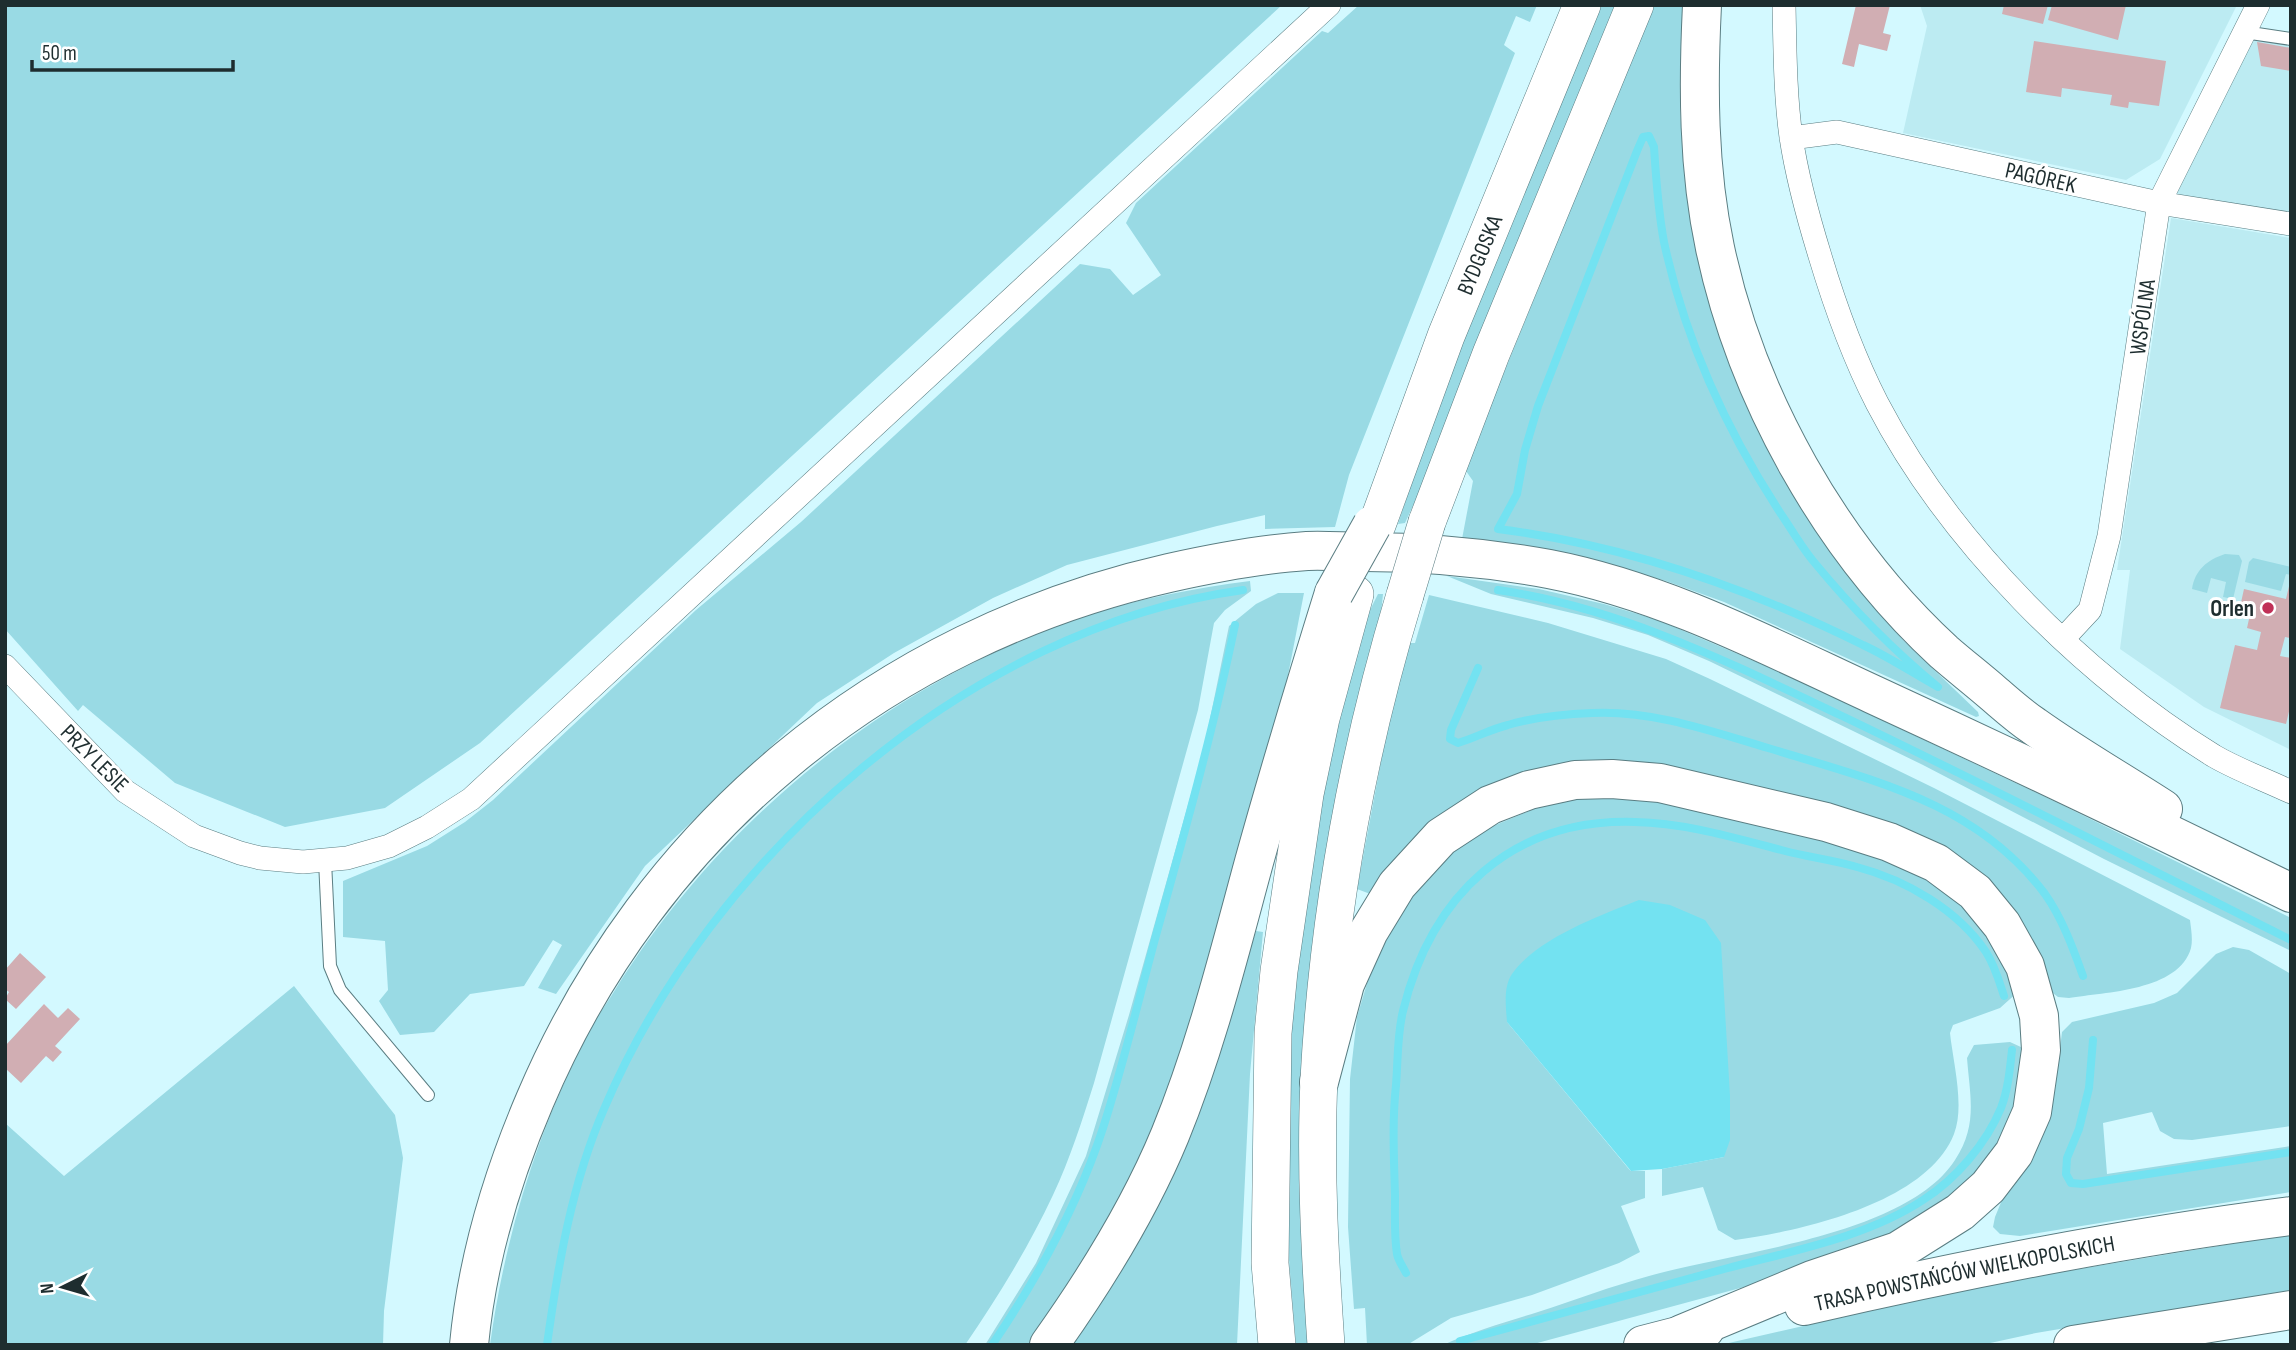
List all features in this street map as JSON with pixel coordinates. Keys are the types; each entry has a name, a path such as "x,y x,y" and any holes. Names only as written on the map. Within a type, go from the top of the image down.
{"highway":[{"path":"1702,5 1698,78 1702,160 1715,248 1738,332 1766,401 1832,521 1881,587 1944,652 2032,725 2162,808 2275,885"},
{"path":"1049,1345 1085,1295 1137,1206 1170,1134 1220,992 1296,714 1377,519"},
{"path":"469,1345 489,1232 519,1136 556,1049 599,974 639,914 704,837 777,767 886,688 950,651 1032,613 1124,583 1216,563 1307,551 1393,552 1455,556 1551,570 1640,593 1722,625 1934,722 2275,885"},
{"path":"1319,1082 1345,984 1369,931 1397,885 1441,837 1490,806 1529,790 1575,780 1612,779 1660,783 1826,822 1889,842 1936,863 1975,892 2002,925 2025,966 2039,1016 2041,1050 2032,1112 2014,1153 1988,1187 1960,1212 1898,1251 1812,1280 1682,1334"},
{"name":"TRASA POWSTAŃCÓW WIELKOPOLSKICH","path":"1643,1345 1900,1284 2098,1244 2291,1216"},
{"path":"2074,1345 2291,1310"}],"main road":[{"name":"BYDGOSKA","path":"1377,519 1446,336 1582,5"},
{"path":"1326,1345 1320,1255 1319,1082 1328,970 1347,836 1367,730 1427,522 1491,354 1635,5"},
{"path":"1277,1345 1270,1263 1273,1033 1279,971 1305,794 1344,594"}],"street":[{"name":"PRZY LESIE","path":"5,666 125,791 194,836 260,858 303,862 325,861 388,846 427,827 471,799 1329,5"},
{"path":"1784,5 1785,73 1791,138 1809,222 1837,311 1877,404 1919,474 1966,537 2015,593 2146,711 2217,758 2291,792"},
{"name":"WSPÓLNA","path":"2063,639 2090,610 2109,536 2159,203 2258,5"},
{"name":"PAGÓREK","path":"1791,138 1837,132 2159,203 2291,224"}],"lane":[{"path":"2244,32 2291,39"},
{"path":"325,861 330,966 340,990 428,1095"}],"shaded area":[{"path":"5,5 1282,5 480,743 385,808 285,827 175,783 83,705 78,711 5,629"},
{"path":"1359,5 1537,5 1530,22 1516,16 1504,45 1515,53 1349,475 1335,527 1265,529 1265,515 1067,565 993,598 894,653 817,703 645,866 556,994 538,988 562,945 553,940 524,986 470,994 434,1032 400,1035 379,1001 388,990 385,941 343,937 343,881 427,846 493,800 696,610 801,522 1080,264 1110,269 1133,295 1161,275 1126,223 1136,203 1322,31 1328,33"},
{"path":"1599,5 1617,5 1422,486 1405,523 1398,524 1469,327"},
{"path":"1654,5 1683,5 1680,111 1684,165 1876,608 1903,640 1978,712 1979,716 1976,717 1724,602 1666,581 1582,557 1462,539 1473,481 1466,471"},
{"path":"1920,5 2237,5 2160,159 2126,180 1903,133 1927,26"},
{"path":"2244,32 2291,39 2291,224 2159,203"},
{"path":"2171,218 2291,238 2291,750 2204,707 2120,649 2130,570 2117,570"},
{"path":"2225,554 2239,555 2242,561 2233,599 2223,597 2226,582 2211,578 2207,593 2192,589 2196,576 2203,567"},
{"path":"2253,558 2291,567 2291,575 2286,574 2281,591 2245,582 2249,562"},
{"path":"1447,576 1539,589 1604,604 1658,620 1787,675 2064,806 2291,918 2291,951 2104,859 1923,765 1709,661 1648,635 1593,618 1491,594"},
{"path":"1250,581 1251,591 1225,610 1214,623 1198,710 1094,1083 1070,1154 1053,1195 1023,1253 965,1345 490,1345 504,1264 525,1186 553,1109 593,1023 658,927 706,868 760,813 818,763 880,718 945,678 1014,644 1085,616 1125,604"},
{"path":"1278,593 1304,593 1275,742 1232,902 1143,1161 1032,1345 985,1345 1036,1263 1086,1156 1129,1015 1204,748 1229,626 1256,604"},
{"path":"1378,594 1383,594 1308,1345 1296,1345 1288,1248 1291,1022 1309,866 1335,733 1362,626"},
{"path":"1429,595 1548,623 1666,659 1710,679 1934,788 2190,920 2191,948 2184,962 2157,981 2120,991 2058,997 2049,990 1975,872 1562,768 1373,895 1357,889 1389,719 1409,643 1415,643"},
{"path":"1627,796 1724,814 1866,852 1901,865 1944,891 1977,919 2019,991 2000,1008 1953,1025 1950,1033 1958,1097 1954,1134 1940,1158 1918,1178 1890,1195 1859,1210 1826,1221 1735,1240 1718,1230 1703,1187 1662,1196 1662,1169 1724,1157 1507,1022 1628,1168 1631,1171 1645,1171 1645,1198 1621,1206 1640,1252 1619,1263 1532,1295 1451,1318 1407,1345 1367,1345 1365,1308 1354,1309 1348,1227 1350,1079 1357,1017 1374,960 1415,889 1452,852 1486,829 1546,804 1583,798"},
{"path":"1639,900 1670,905 1705,920 1721,943 1730,1140 1724,1157 1662,1169 1631,1171 1507,1022 1506,997 1512,974 1537,950 1570,930"},
{"path":"1256,931 1263,932 1250,1074 1237,1345 1069,1345 1218,1048"},
{"path":"2233,947 2249,950 2291,974 2291,1126 2192,1140 2174,1139 2160,1131 2152,1112 2103,1123 2107,1174 2291,1146 2291,1192 2020,1236 2000,1234 1993,1227 2002,1200 2045,1129 2055,1090 2062,1032 2072,1022 2154,1003 2177,993 2216,954"},
{"path":"294,986 395,1115 403,1158 384,1311 383,1345 5,1345 5,1123 64,1176"},
{"path":"2010,1042 2023,1048 2017,1114 1974,1180 1901,1237 1796,1273 1530,1345 1443,1345 1635,1280 1815,1238 1859,1224 1898,1207 1931,1186 1955,1160 1962,1147 1970,1123 1971,1110 1967,1058 1974,1045"},
{"path":"2291,1234 2291,1290 2036,1333 1981,1345 1720,1345 1988,1284"}],"building":[{"path":"1856,5 1890,5 1883,33 1891,35 1887,51 1859,44 1854,67 1842,64"},
{"path":"2004,5 2048,5 2043,24 2002,14"},
{"path":"2052,5 2126,5 2118,40 2048,20"},
{"path":"2034,41 2166,61 2159,106 2129,102 2128,108 2110,105 2112,95 2062,88 2061,97 2026,92"},
{"path":"2257,42 2291,48 2291,71 2261,66"},
{"path":"2290,582 2291,635 2290,638 2285,637 2280,656 2291,658 2291,703 2286,724 2220,708 2235,645 2257,650 2261,632 2247,628 2251,610 2240,607 2244,589 2286,599"},
{"path":"20,953 46,977 16,1009 5,999 9,992 5,989 5,970"},
{"path":"44,1004 58,1018 68,1008 80,1019 55,1046 62,1052 53,1062 46,1056 21,1083 5,1068 5,1046"}],"waterway":[{"path":"1649,136 1654,147 1664,242 1683,314 1710,383 1742,450 1814,562 1873,628 1938,687 1892,660 1820,624 1730,587 1592,546 1498,529 1517,494 1525,450 1538,406 1637,151 1643,137 1649,136"},
{"path":"547,1345 556,1285 575,1195 604,1109 651,1016 710,927 781,844 860,769 948,704 1042,652 1141,613 1243,590"},
{"path":"1498,590 1543,598 1631,623 1715,657 1953,770 2291,940"},
{"path":"992,1345 1055,1241 1093,1157 1103,1128 1198,783 1235,625"},
{"path":"1478,668 1451,730 1450,739 1458,743 1518,722 1539,718 1592,713 1637,715 1703,729 1845,771 1920,798 1987,837 2018,863 2051,903 2083,976"},
{"path":"1406,1273 1398,1259 1396,1247 1394,1140 1403,1011 1416,970 1434,932 1456,900 1483,872 1514,850 1550,834 1591,824 1635,822 1692,828 1857,867 1912,889 1946,910 1961,923 1989,957 2004,996"},
{"path":"2093,1040 2089,1088 2079,1129 2067,1158 2066,1174 2071,1183 2083,1184 2291,1152"},
{"path":"1460,1341 1803,1249 1854,1233 1901,1213 1947,1182 1969,1160 1987,1135 2003,1101 2012,1050"}],"place":[{"name":"Orlen","path":"2268,608"}]}
